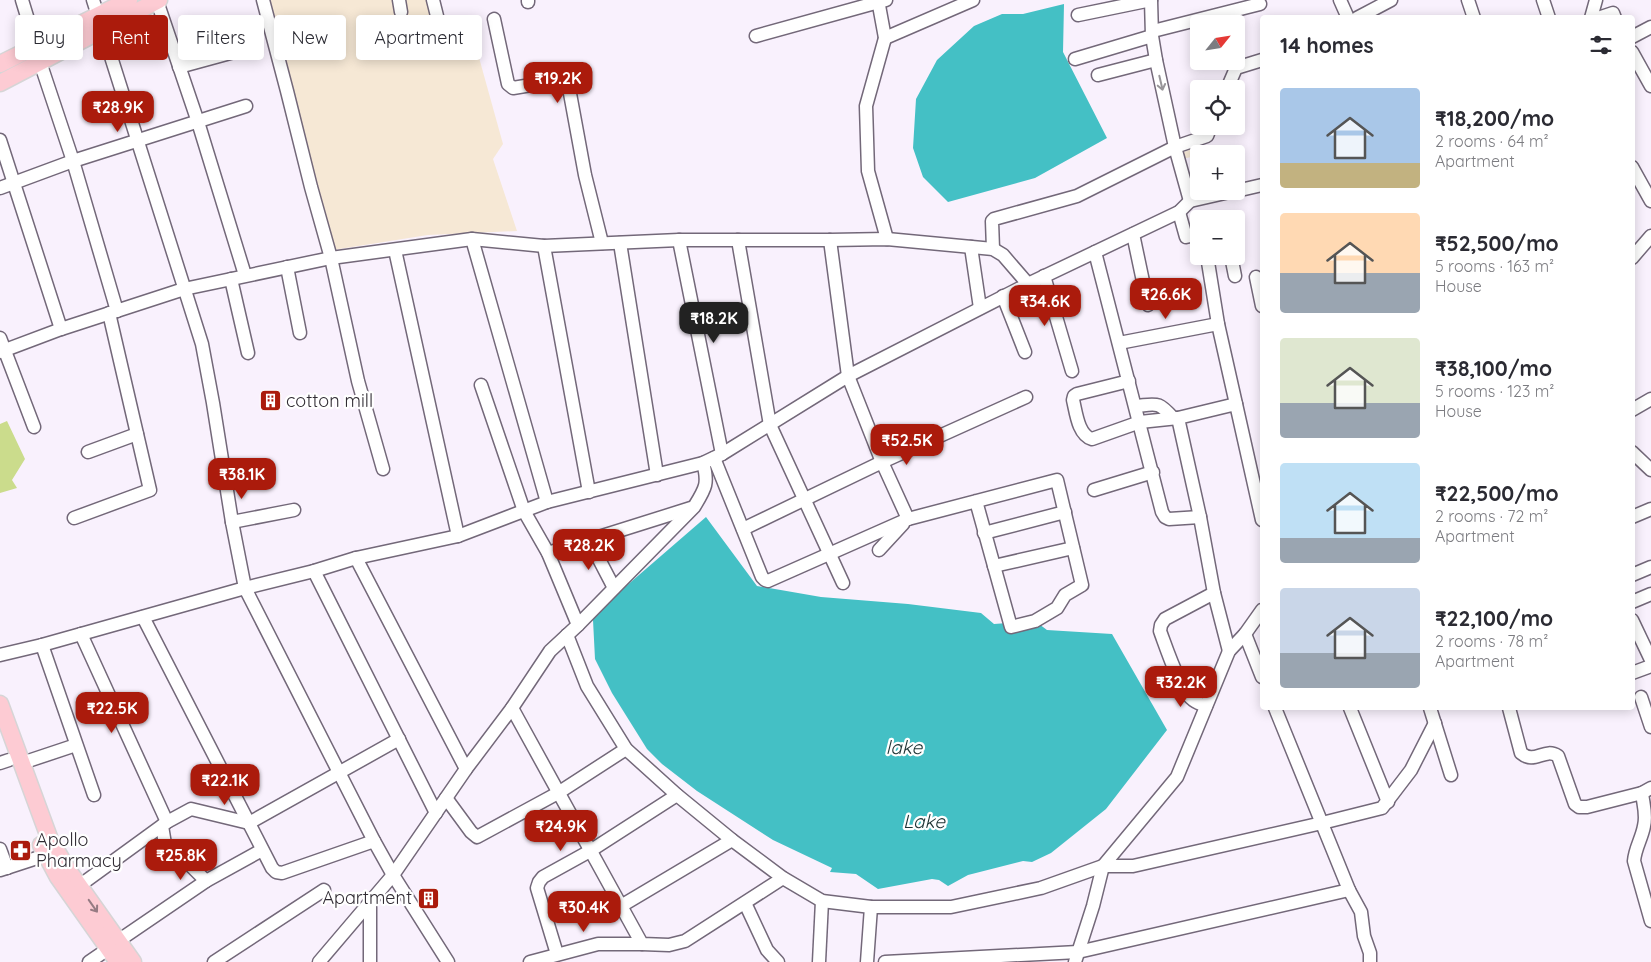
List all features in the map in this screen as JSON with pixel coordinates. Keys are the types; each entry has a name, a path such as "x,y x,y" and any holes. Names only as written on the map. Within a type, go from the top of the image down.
{"main road":[{"path":"98,15 129,0"},
{"path":"98,15 158,0"},
{"path":"0,83 40,62 93,19"},
{"path":"0,64 15,56"},
{"path":"0,704 10,762 50,840 113,945 118,962"},
{"path":"0,734 40,842 58,877 113,945 133,962"}],"street":[{"path":"22,0 27,15"},
{"path":"158,0 245,275"},
{"path":"263,0 331,258 358,381 383,468"},
{"path":"433,0 437,15"},
{"path":"885,38 973,0"},
{"path":"1078,15 1151,0 1152,34 1156,60 1175,147 1190,201"},
{"path":"1340,0 1347,15"},
{"path":"1363,15 1391,0"},
{"path":"1468,0 1473,15"},
{"path":"1543,0 1548,15"},
{"path":"1592,15 1596,0"},
{"path":"756,36 882,1 885,38 866,106 868,171 887,239"},
{"path":"1075,60 1152,34 1260,4"},
{"path":"494,19 508,84 513,88 561,80 566,82 569,88 602,243"},
{"path":"1635,35 1651,27"},
{"path":"1635,57 1651,86"},
{"path":"112,60 203,353 245,588 374,841 393,875 448,962"},
{"path":"179,67 205,60"},
{"path":"1098,75 1156,60"},
{"path":"1231,80 1236,68 1260,61"},
{"path":"40,62 73,162 113,312 150,490 74,518"},
{"path":"0,188 73,162 246,106"},
{"path":"993,249 991,226 994,219 1077,196 1175,147 1207,135"},
{"path":"0,140 61,329"},
{"path":"1635,172 1651,201"},
{"path":"1245,189 1260,185"},
{"path":"0,655 314,571 356,558 458,536 547,502 657,475 713,458 848,376 1003,296 1179,212 1190,201 1194,200"},
{"path":"1179,212 1186,237 1190,236"},
{"path":"1133,234 1148,305"},
{"path":"1635,255 1651,236"},
{"path":"34,427 1,347 184,289 331,258 472,239 544,246 679,240 887,239 993,249 1003,255 1028,284"},
{"path":"472,239 547,502"},
{"path":"679,240 713,458 762,577 765,580 768,581 908,518 1058,480 1082,585 1065,595 1057,608 1035,621 1011,627 976,501"},
{"path":"738,240 770,424 828,554 843,583"},
{"path":"830,240 848,376 882,462 908,518"},
{"path":"620,242 657,475"},
{"path":"544,246 589,492"},
{"path":"971,247 980,308"},
{"path":"395,250 458,536"},
{"path":"1095,252 1165,517 1169,519 1200,517"},
{"path":"1208,265 1218,324 1260,511"},
{"path":"1233,265 1235,276"},
{"path":"287,267 300,333"},
{"path":"1044,276 1072,371"},
{"path":"1256,277 1260,296"},
{"path":"231,279 248,353"},
{"path":"1003,296 1025,352"},
{"path":"1119,343 1218,324"},
{"path":"1129,381 1074,396 1073,400 1082,432 1086,438 1092,439 1140,422 1176,418 1236,404"},
{"path":"481,385 524,511 548,553 578,625"},
{"path":"743,529 882,462 1026,397"},
{"path":"1635,408 1651,399"},
{"path":"1136,406 1158,404 1176,418 1200,517 1214,593 1229,651"},
{"path":"88,452 137,434"},
{"path":"319,962 393,875 466,769 512,708 550,651 694,507 706,487 706,475 713,458"},
{"path":"1635,459 1651,470"},
{"path":"1094,490 1153,472"},
{"path":"548,553 694,507"},
{"path":"1635,515 1651,509"},
{"path":"232,522 294,510"},
{"path":"984,533 1065,512"},
{"path":"879,550 908,518"},
{"path":"589,540 614,588"},
{"path":"994,566 1073,548"},
{"path":"356,558 466,769"},
{"path":"1635,574 1651,567"},
{"path":"314,571 436,813"},
{"path":"1206,706 1189,696 1180,682 1160,631 1164,619 1214,593"},
{"path":"1635,601 1651,594"},
{"path":"1077,957 1093,906 1102,866 1177,777 1229,651 1245,634 1260,613"},
{"path":"143,616 262,850 276,872 282,873 374,841"},
{"path":"1635,626 1651,660"},
{"path":"81,634 165,824 165,844 172,853 186,860 206,881"},
{"path":"1245,634 1260,672"},
{"path":"567,635 586,686 626,749 677,795 732,840 783,878 822,901 871,907 951,907 1041,888 1102,866 1133,866 1382,808 1417,760 1434,723"},
{"path":"42,645 94,795"},
{"path":"1635,672 1651,666"},
{"path":"1641,697 1651,726"},
{"path":"512,708 642,944"},
{"path":"1276,710 1349,890 1361,912 1364,936 1370,953 1370,962"},
{"path":"1351,710 1388,802"},
{"path":"1431,710 1451,774"},
{"path":"1509,710 1522,753 1526,758 1531,759 1548,753 1558,756 1575,804 1579,807 1588,807 1646,791 1644,828 1635,852 1634,861 1651,921"},
{"path":"79,886 165,824 191,810 249,823 399,739"},
{"path":"10,762 76,745"},
{"path":"446,798 471,832 477,837 558,793 626,749"},
{"path":"557,954 537,888 539,882 544,877 590,851 677,795"},
{"path":"621,906 732,840"},
{"path":"0,849 3,869 46,855"},
{"path":"89,962 206,881 262,850"},
{"path":"530,962 598,944 669,945 685,942 783,878"},
{"path":"214,962 324,890"},
{"path":"886,962 1077,957 1349,890"},
{"path":"370,901 370,962"},
{"path":"819,962 822,901"},
{"path":"745,903 767,950 778,962"},
{"path":"867,962 871,907"}],"shaded area":[{"path":"270,0 428,0 431,15 356,15 356,60 480,60 503,144 493,159 517,231 428,235 333,250 284,60 346,60 346,15 274,15 274,17"},
{"path":"1190,150 1190,157 1183,159 1184,152"}],"green space":[{"path":"7,421 25,459 12,480 17,488 0,493 0,424"}],"water":[{"path":"1064,4 1063,52 1107,138 1035,178 948,202 923,177 913,148 916,99 937,60 974,26 1002,14 1023,14"},
{"name":"lake","path":"706,517 757,586 821,597 908,604 981,613 994,624 1035,621 1047,630 1112,634 1167,730 1106,809 1051,853 1032,862 1023,861 968,875 948,886 939,880 932,879 878,889 856,874 830,872 832,868 773,840 697,791 662,764 647,749 612,693 595,659 593,620 595,613"}],"place":[{"name":"cotton mill","path":"270,401"},
{"name":"Apollo Pharmacy","path":"20,850"},
{"name":"Apartment","path":"428,898"}],"water label":[{"name":"Lake","path":"924,821"}]}
